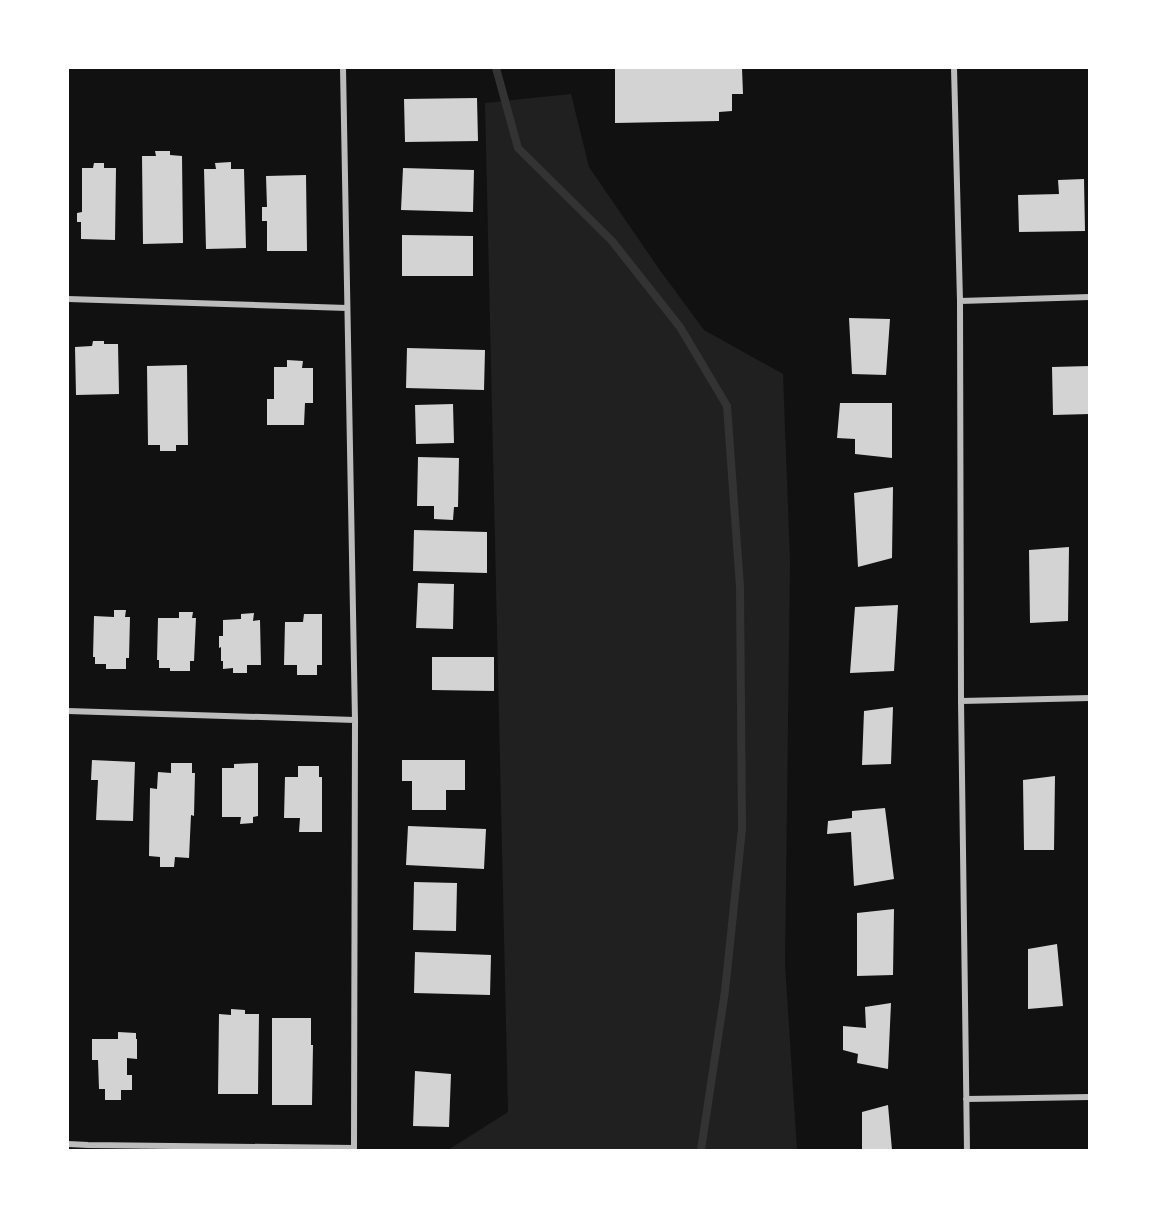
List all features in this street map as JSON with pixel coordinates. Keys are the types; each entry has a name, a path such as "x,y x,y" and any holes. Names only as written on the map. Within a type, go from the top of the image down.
{"street":[{"path":"68,1144 354,1148 354,720 343,68"},
{"path":"954,68 960,301 961,701 967,1150"},
{"path":"960,301 1089,297"},
{"path":"68,299 347,308"},
{"path":"961,701 1089,699"},
{"path":"68,711 354,720"},
{"path":"966,1099 1089,1097"}],"shaded area":[{"path":"571,94 589,167 704,330 783,374 790,562 785,964 797,1150 448,1150 508,1112 485,103"}],"building":[{"path":"615,68 742,68 743,94 732,94 732,111 719,112 719,121 615,123"},
{"path":"477,98 478,141 405,142 404,99"},
{"path":"155,151 170,151 170,155 182,156 183,243 143,244 142,156 156,156"},
{"path":"231,162 231,169 244,169 246,248 206,249 204,169 216,169 215,163"},
{"path":"94,163 104,163 104,168 116,168 115,240 81,239 81,222 77,222 77,213 82,212 82,168 93,168"},
{"path":"403,168 474,170 473,212 401,210"},
{"path":"306,175 307,251 267,251 267,221 262,221 262,207 267,207 266,176"},
{"path":"1084,179 1085,231 1019,232 1018,195 1059,194 1058,180"},
{"path":"402,235 473,236 473,276 402,276"},
{"path":"849,318 890,319 886,375 852,374"},
{"path":"93,341 118,344 119,394 76,395 75,347 92,346"},
{"path":"407,348 485,350 484,390 406,388"},
{"path":"287,360 303,361 302,368 313,368 313,403 305,403 304,425 267,425 267,399 274,399 274,367 287,367"},
{"path":"187,365 188,445 176,445 176,451 160,451 160,445 148,445 147,366"},
{"path":"1090,366 1090,414 1053,415 1052,367"},
{"path":"840,403 892,403 892,458 855,454 855,439 837,438"},
{"path":"453,404 454,443 416,444 415,405"},
{"path":"418,457 459,458 458,507 454,507 453,520 434,519 434,506 417,506"},
{"path":"893,487 892,558 858,567 854,493"},
{"path":"414,530 487,532 487,573 413,571"},
{"path":"1069,547 1068,621 1030,623 1029,550"},
{"path":"418,583 454,584 453,629 416,628"},
{"path":"898,605 894,671 850,673 855,607"},
{"path":"114,610 126,610 125,617 130,617 129,658 126,658 126,669 106,669 106,664 95,664 95,657 93,657 94,616 114,617"},
{"path":"179,612 193,612 192,618 196,618 194,661 190,661 190,671 170,671 170,668 159,668 159,660 157,660 158,618 179,618"},
{"path":"254,613 253,621 260,620 261,665 247,665 247,673 233,673 233,668 223,669 219,636 223,636 223,620 241,619 241,614"},
{"path":"304,614 322,614 322,665 317,665 317,675 297,675 297,665 284,665 285,622 303,622"},
{"path":"432,657 494,657 494,691 432,690"},
{"path":"893,707 891,764 862,765 864,711"},
{"path":"92,760 135,762 133,821 96,820 98,780 91,780"},
{"path":"402,760 465,760 465,790 446,790 446,810 412,810 412,781 402,781"},
{"path":"171,763 192,763 192,773 195,773 194,816 191,815 189,858 175,857 174,867 160,867 160,857 149,856 150,788 157,789 158,772 171,773"},
{"path":"258,763 258,816 253,817 253,823 240,824 241,817 222,817 222,768 234,768 234,764"},
{"path":"298,766 319,766 319,777 322,777 322,832 299,832 300,818 284,818 285,777 298,777"},
{"path":"1055,776 1054,850 1024,850 1023,780"},
{"path":"885,808 894,879 854,886 851,832 827,834 828,821 852,818 852,811"},
{"path":"408,826 486,829 484,869 406,865"},
{"path":"414,882 457,883 456,931 413,930"},
{"path":"894,909 893,975 857,976 857,913"},
{"path":"1057,944 1063,1006 1028,1009 1028,949"},
{"path":"415,952 491,955 490,995 414,993"},
{"path":"891,1003 888,1069 857,1063 858,1054 843,1050 843,1026 866,1028 865,1007"},
{"path":"231,1009 245,1010 245,1014 259,1014 258,1094 218,1094 219,1014 231,1015"},
{"path":"272,1018 311,1018 312,1105 272,1105"},
{"path":"118,1032 136,1033 137,1059 127,1058 127,1075 132,1075 132,1090 121,1090 121,1100 105,1100 105,1089 99,1089 98,1060 92,1060 92,1039 118,1039"},
{"path":"415,1071 451,1074 449,1127 413,1126"},
{"path":"888,1105 892,1150 862,1150 862,1112"}],"waterway":[{"path":"496,68 518,148 612,241 680,327 727,406 740,587 742,829 725,991 701,1150"}]}
